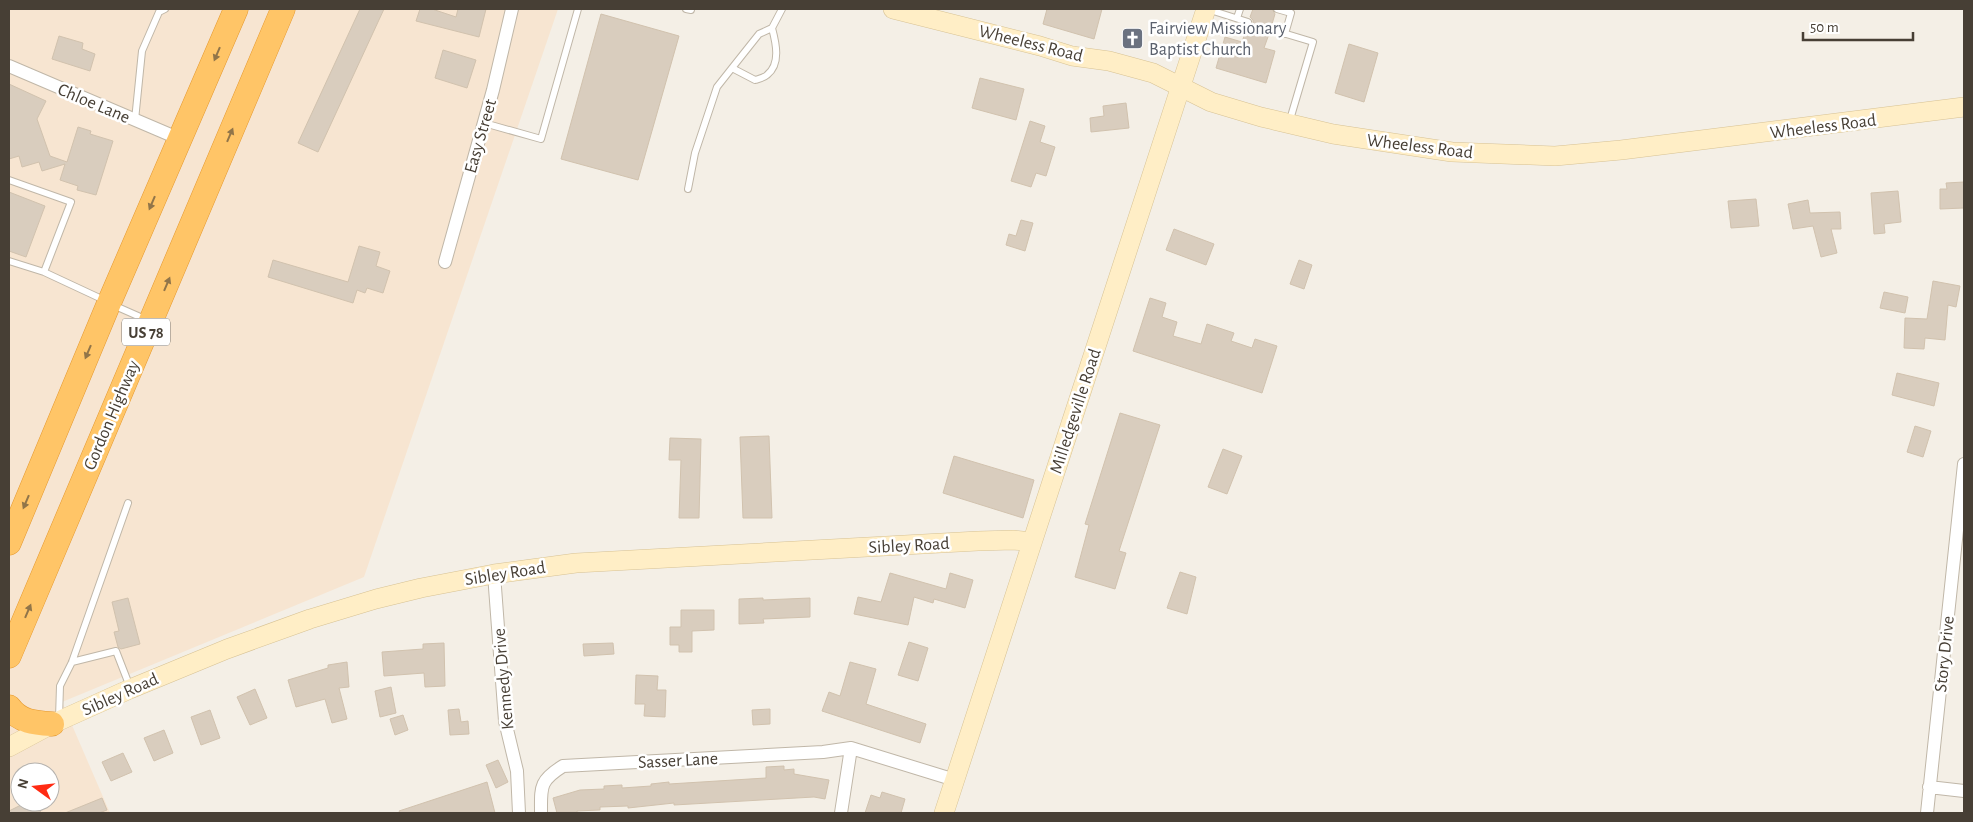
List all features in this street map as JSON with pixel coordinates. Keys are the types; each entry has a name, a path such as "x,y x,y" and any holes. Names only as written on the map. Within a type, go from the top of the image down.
{"highway":[{"name":"Gordon Highway","path":"9,656 283,9"},
{"name":"US 78","path":"9,543 180,139 232,11"},
{"path":"9,706 14,714 28,722 56,723"}],"street":[{"name":"Easy Street","path":"445,262 484,123 512,9"},
{"name":"Wheeless Road","path":"893,9 1072,56 1109,61 1153,73 1211,102 1289,124 1333,134 1433,150 1476,154 1555,156 1630,149 1964,107"},
{"name":"Milledgeville Road","path":"944,813 1206,9"},
{"name":"Chloe Lane","path":"9,66 180,139"},
{"name":"Story Drive","path":"1927,813 1964,464"},
{"name":"Sibley Road","path":"9,747 130,689 227,649 310,618 422,588 494,574 586,562 978,541 1013,540 1032,542"},
{"name":"Kennedy Drive","path":"494,574 505,722 517,771 519,813"},
{"path":"841,813 850,748"},
{"name":"Sasser Lane","path":"541,813 541,789 548,775 563,766 813,753 850,748 955,780"},
{"path":"1929,787 1964,791"}],"lane":[{"path":"135,120 142,52 159,12 165,9"},
{"path":"484,123 541,139 578,9"},
{"path":"686,9 691,9"},
{"path":"688,189 695,153 717,87 759,34 772,28 782,9"},
{"path":"1206,9 1248,22"},
{"path":"1237,18 1240,9"},
{"path":"1277,9 1291,13 1285,34"},
{"path":"732,68 755,80 766,76 774,65 778,48 772,28"},
{"path":"1270,29 1313,42 1289,124"},
{"path":"9,180 71,202 44,272"},
{"path":"9,261 44,272 150,322"},
{"path":"56,723 60,686 72,662 128,503"},
{"path":"72,662 116,651 130,689"}],"shaded area":[{"path":"9,9 558,9 364,577 62,702 110,813 9,813"}],"building":[{"path":"360,9 384,9 318,152 298,143"},
{"path":"420,9 432,9 456,17 458,9 486,9 479,37 416,21"},
{"path":"1047,9 1102,9 1094,39 1043,24"},
{"path":"1253,9 1272,9 1275,14 1272,24 1267,25 1265,28 1269,34 1264,48 1275,51 1266,83 1216,68 1225,37 1242,42 1247,27 1253,24 1253,20 1250,17"},
{"path":"601,14 679,36 638,180 561,159"},
{"path":"59,36 83,43 82,49 95,54 90,71 52,59"},
{"path":"1349,44 1378,53 1364,102 1335,93"},
{"path":"443,50 476,60 467,88 435,78"},
{"path":"980,78 1024,89 1016,120 972,108"},
{"path":"9,84 46,101 37,119 50,156 67,162 78,127 91,131 90,134 113,141 96,195 77,190 78,186 60,180 65,164 42,171 39,162 22,167 19,156 9,159"},
{"path":"1126,103 1129,128 1091,132 1090,118 1104,116 1103,106"},
{"path":"1030,121 1045,126 1040,142 1055,147 1046,176 1036,173 1031,187 1011,181"},
{"path":"1964,182 1964,208 1940,209 1940,189 1947,189 1946,183"},
{"path":"1898,191 1901,222 1884,224 1885,233 1874,234 1871,193"},
{"path":"9,192 45,206 26,257 9,251"},
{"path":"1756,199 1759,226 1731,228 1728,201"},
{"path":"1808,200 1810,213 1840,212 1841,229 1831,229 1837,253 1821,257 1813,226 1793,229 1788,204"},
{"path":"1021,220 1033,223 1025,251 1006,245 1009,234 1016,236"},
{"path":"1174,229 1214,244 1206,265 1166,250"},
{"path":"359,246 380,252 376,266 390,271 383,293 367,288 365,293 357,290 353,303 268,277 273,260 348,282"},
{"path":"1299,260 1312,265 1304,289 1290,284"},
{"path":"1933,281 1960,286 1956,307 1948,305 1945,340 1925,338 1924,349 1904,348 1905,318 1927,319"},
{"path":"1884,292 1908,297 1905,313 1880,308"},
{"path":"1150,298 1166,303 1162,317 1177,322 1173,336 1201,344 1207,324 1234,333 1231,341 1252,348 1255,339 1277,346 1262,393 1133,351"},
{"path":"1897,373 1939,383 1934,406 1892,395"},
{"path":"1120,413 1160,425 1119,551 1126,553 1115,589 1075,577 1089,525 1085,524"},
{"path":"1915,426 1931,431 1923,457 1907,452"},
{"path":"769,436 772,518 743,518 740,437"},
{"path":"670,438 701,439 699,518 679,518 681,460 669,460"},
{"path":"1223,449 1242,456 1227,494 1208,487"},
{"path":"954,456 1034,480 1023,518 943,493"},
{"path":"1180,572 1196,577 1187,614 1167,608"},
{"path":"890,573 946,589 950,573 973,580 965,608 934,599 933,603 914,597 908,625 854,614 858,597 881,602"},
{"path":"128,598 140,644 121,649 118,647 114,632 119,631 112,602"},
{"path":"763,598 763,600 810,598 810,617 763,619 764,623 739,624 739,599"},
{"path":"681,610 714,610 714,630 692,631 692,652 679,652 679,645 670,645 670,627 681,627"},
{"path":"909,642 928,648 918,681 898,675"},
{"path":"444,643 445,686 425,687 424,673 384,676 382,652 423,649 423,644"},
{"path":"613,643 614,654 584,656 583,644"},
{"path":"347,662 349,687 339,688 347,719 332,723 325,699 296,707 288,680 328,668 328,665"},
{"path":"850,662 876,669 866,704 926,724 920,743 822,711 829,692 840,696"},
{"path":"636,675 658,676 657,690 666,690 665,717 644,716 645,704 635,704"},
{"path":"391,687 396,713 380,717 375,691"},
{"path":"255,689 267,718 250,725 237,697"},
{"path":"459,709 461,722 468,721 469,734 450,735 448,710"},
{"path":"770,709 770,724 753,725 752,710"},
{"path":"210,710 220,738 201,745 191,717"},
{"path":"403,715 408,730 395,735 390,719"},
{"path":"164,730 173,753 154,761 144,738"},
{"path":"123,753 132,772 111,781 102,762"},
{"path":"498,760 508,782 496,788 486,765"},
{"path":"784,766 784,770 794,769 794,774 829,780 825,799 814,797 674,805 674,803 628,808 628,806 600,807 600,810 557,813 553,798 580,790 604,789 604,786 622,785 622,788 651,786 651,784 669,782 669,784 766,778 766,767"},
{"path":"487,782 495,813 400,813 399,811"},
{"path":"882,792 905,799 901,813 865,813 871,795 880,798"},
{"path":"102,798 107,810 99,813 65,813"},
{"path":"9,811 41,812 41,813 9,813"}],"place":[{"name":"Fairview Missionary Baptist Church","path":"1133,38"}]}
